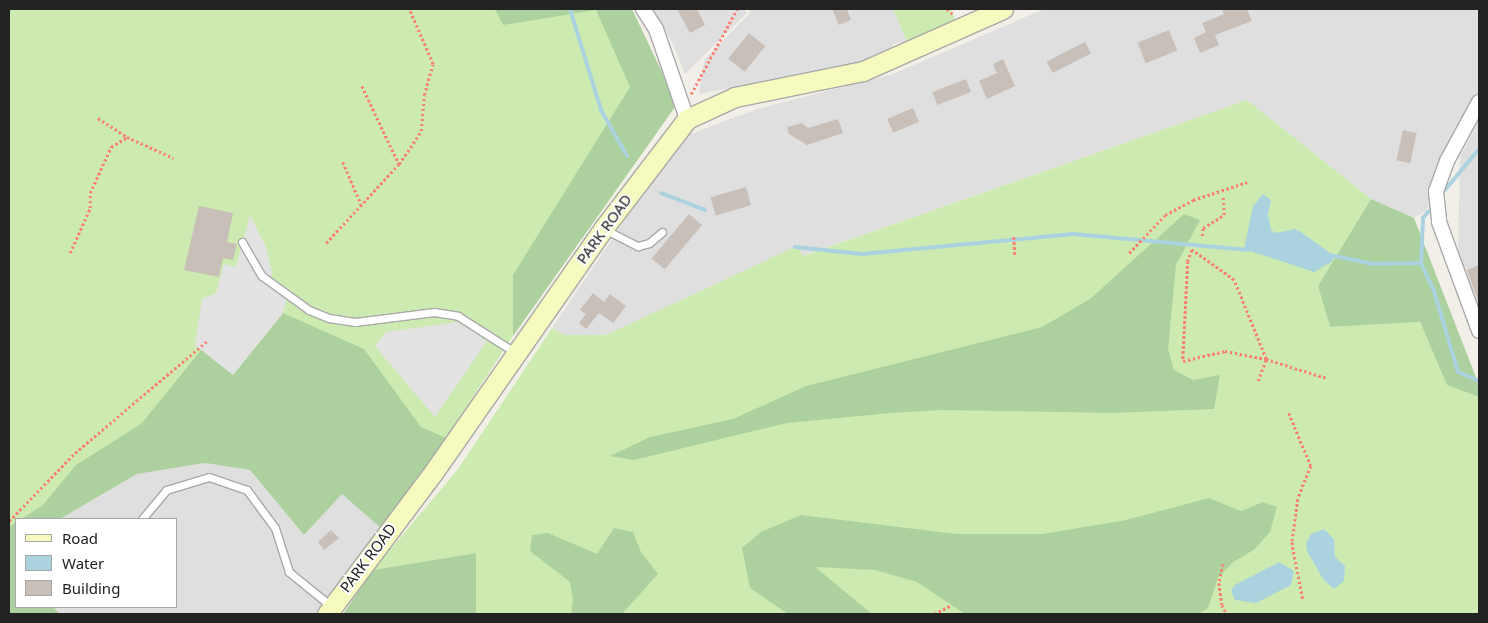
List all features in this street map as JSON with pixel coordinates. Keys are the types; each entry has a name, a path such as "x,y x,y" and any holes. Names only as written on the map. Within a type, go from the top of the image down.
{"main road":[{"name":"PARK ROAD","path":"329,610 435,470 685,113 735,97 863,71 1003,9"}],"street":[{"path":"643,9 656,29 685,113"},
{"path":"1479,102 1447,161 1436,191 1439,222 1479,331"}],"lane":[{"path":"604,229 638,246 649,242 662,232"},
{"path":"242,242 262,276 309,310 329,318 355,322 434,312 458,316 516,354"},
{"path":"143,518 166,490 209,477 247,490 275,528 289,572 329,610"}],"path":[{"path":"326,242 399,164 421,131 424,95 433,64 409,9"},
{"path":"685,113 737,9"},
{"path":"362,86 399,164"},
{"path":"98,118 126,137 174,158"},
{"path":"70,253 90,208 90,193 111,148 126,137"},
{"path":"343,162 361,204"},
{"path":"1129,253 1140,245 1165,215 1193,200 1247,182"},
{"path":"1202,236 1203,228 1224,215 1223,197"},
{"path":"1014,238 1015,257"},
{"path":"1258,380 1266,359 1234,280 1192,250 1188,261 1183,361 1225,351 1266,359 1326,378"},
{"path":"9,521 74,453 207,341"},
{"path":"1288,413 1310,466 1298,499 1292,542 1303,600"},
{"path":"1223,564 1220,583 1222,605 1227,614"},
{"path":"934,614 952,605"}],"shaded area":[{"path":"653,9 745,9 747,13 685,74 673,44"},
{"path":"748,9 893,9 908,44 900,42 892,45 891,51 854,65 699,94 704,60 750,13"},
{"path":"1044,9 1479,9 1479,95 1426,211 1414,218 1371,199 1247,100 802,256 797,247 606,335 565,335 552,328 680,138 757,109 893,74"},
{"path":"1479,120 1479,304 1458,258 1460,157"},
{"path":"250,215 266,247 272,272 269,285 287,297 283,313 233,375 195,345 202,299 216,293 224,264 236,267"},
{"path":"458,322 487,341 435,417 375,346 386,332"},
{"path":"205,463 250,470 304,535 342,493 381,528 318,614 59,614 55,608 178,608 178,518 62,518 137,474"}],"green space":[{"path":"9,9 622,9 677,104 513,336 446,438 175,439 61,518 15,518 15,608 55,608 59,614 9,614"},
{"path":"495,9 632,9 677,104 513,336 513,275 630,87 596,10 503,25"},
{"path":"893,9 951,9 956,23 908,44"},
{"path":"1247,100 1371,199 1318,286 1330,327 1420,322 1447,385 1479,397 1479,614 476,614 476,553 373,570 458,469 552,328 565,335 606,335 797,246 803,256"},
{"path":"1371,199 1414,218 1479,385 1479,397 1447,385 1420,322 1330,327 1318,286"},
{"path":"1184,214 1200,220 1176,265 1168,349 1174,370 1193,380 1220,375 1214,409 1113,413 941,410 890,413 787,423 634,460 610,456 650,437 733,419 806,386 1042,327 1090,299"},
{"path":"283,313 364,349 421,427 446,438 381,528 342,494 304,535 250,470 205,463 137,474 62,518 23,518 42,506 76,465 141,424 202,349 233,375"},
{"path":"1209,498 1241,511 1263,502 1277,507 1270,532 1255,549 1232,563 1218,578 1208,608 1198,614 965,614 917,582 875,570 815,567 872,614 788,614 750,588 742,548 761,532 801,515 956,534 1043,534 1126,520"},
{"path":"15,523 15,608 55,608 59,614 9,614 9,527"},
{"path":"614,528 633,532 641,552 658,574 622,614 571,614 573,600 570,582 530,551 532,535 548,533 597,554"},
{"path":"476,553 476,614 343,614 373,570"}],"water":[{"path":"1263,194 1271,200 1268,215 1271,230 1276,233 1295,229 1301,232 1333,255 1333,261 1314,272 1244,249 1253,206"},
{"path":"1324,529 1334,539 1335,557 1345,566 1344,581 1334,589 1323,579 1307,551 1306,544 1311,534"},
{"path":"1279,562 1294,571 1291,585 1256,603 1235,600 1231,591 1235,585"}],"building":[{"path":"677,9 697,9 705,25 690,33"},
{"path":"832,9 847,9 851,20 839,25"},
{"path":"1222,9 1247,9 1252,21 1215,35 1219,45 1200,53 1194,38 1206,32 1202,23 1224,14"},
{"path":"1169,30 1177,50 1146,63 1137,43"},
{"path":"749,33 765,46 745,72 728,59"},
{"path":"1085,42 1091,54 1053,73 1047,62"},
{"path":"1003,59 1015,86 987,99 979,81 997,73 993,64"},
{"path":"966,79 971,92 937,105 932,92"},
{"path":"913,108 919,122 893,133 887,119"},
{"path":"838,119 843,133 807,145 789,134 787,127 802,123 808,128"},
{"path":"1403,130 1417,133 1410,163 1397,160"},
{"path":"746,187 751,205 716,215 710,197"},
{"path":"199,206 233,213 227,242 237,244 233,260 223,258 219,277 184,270"},
{"path":"689,214 702,225 665,269 652,258"},
{"path":"1479,265 1479,301 1478,301 1467,270"},
{"path":"593,293 604,302 610,294 626,306 613,323 599,313 586,329 579,323 586,314 580,310"},
{"path":"331,530 339,538 324,550 318,542"}],"waterway":[{"path":"570,9 601,110 627,156"},
{"path":"1445,190 1479,149"},
{"path":"661,193 705,210"},
{"path":"1429,211 1423,218 1421,263 1434,291 1458,372 1479,381"},
{"path":"795,247 862,254 1073,234 1248,250"},
{"path":"1330,255 1373,264 1421,263"}]}
